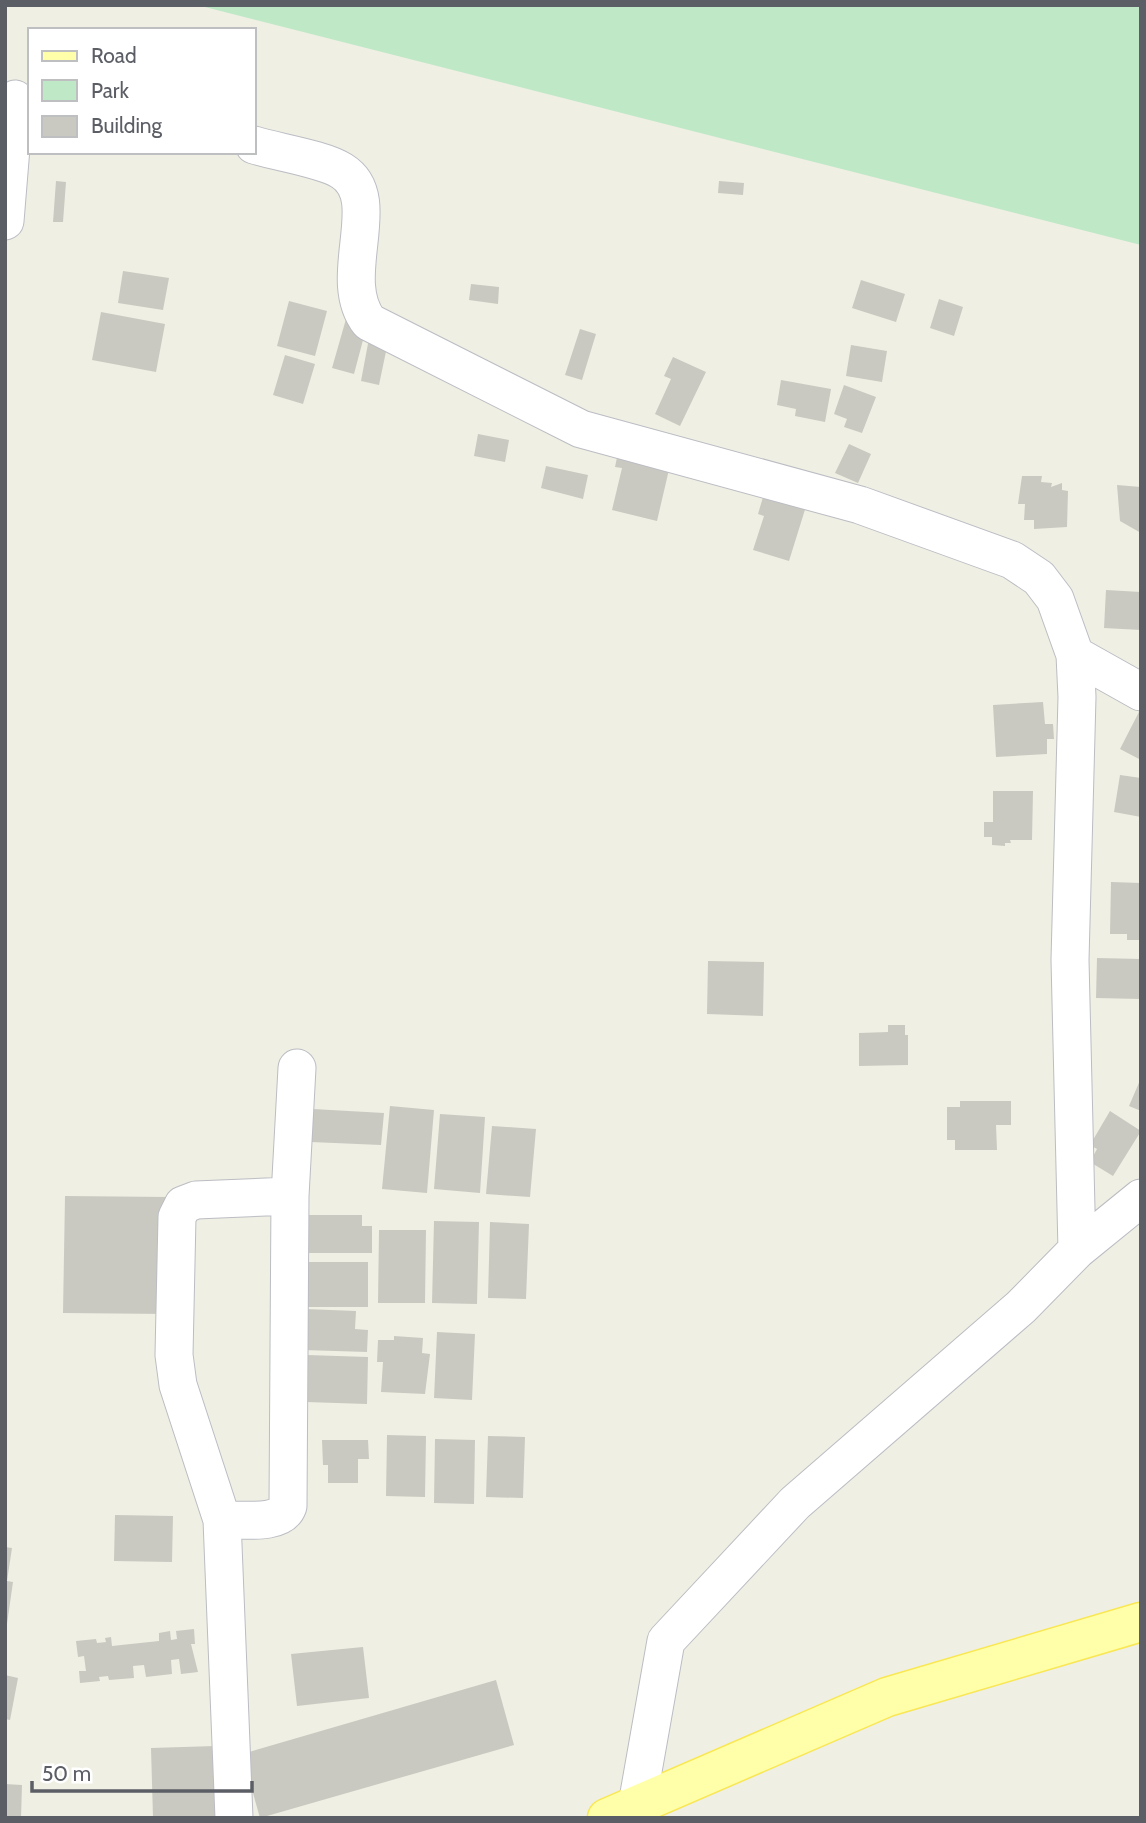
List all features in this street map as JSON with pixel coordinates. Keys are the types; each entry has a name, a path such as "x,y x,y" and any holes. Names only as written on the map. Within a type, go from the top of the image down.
{"main road":[{"path":"622,1811 887,1697 1141,1622"}],"street":[{"path":"5,221 17,99"},
{"path":"256,146 340,169 356,181 362,201 355,289 359,309 369,322 581,429 860,505 1012,560 1039,578 1055,599 1075,655 1077,697 1070,960 1077,1250"},
{"path":"1075,655 1141,692"},
{"path":"222,1520 277,1518 285,1513 288,1506 290,1196 297,1068"},
{"path":"234,1818 222,1520 178,1385 174,1355 177,1217 183,1205 196,1200 290,1196"},
{"path":"622,1811 666,1641 795,1503 1021,1307 1077,1250 1141,1198"}],"green space":[{"path":"197,5 1141,5 1141,245"}],"building":[{"path":"56,181 66,182 63,222 53,222"},
{"path":"719,181 744,183 743,195 718,193"},
{"path":"123,271 169,278 163,310 118,303"},
{"path":"861,280 905,294 896,322 852,308"},
{"path":"471,284 499,287 498,304 469,300"},
{"path":"939,299 963,307 954,336 930,328"},
{"path":"289,301 327,311 315,356 277,346"},
{"path":"101,312 165,324 156,372 92,360"},
{"path":"346,319 367,325 354,374 332,368"},
{"path":"580,329 596,334 582,380 565,375"},
{"path":"370,333 389,337 379,385 361,381"},
{"path":"851,345 887,351 882,382 846,376"},
{"path":"285,355 315,364 303,404 273,395"},
{"path":"673,357 706,372 680,426 655,414 671,379 664,376"},
{"path":"781,380 831,389 825,422 795,416 796,409 777,405"},
{"path":"844,385 876,397 862,433 844,427 847,419 834,414"},
{"path":"478,434 509,440 505,462 474,456"},
{"path":"849,444 871,454 858,483 835,473"},
{"path":"619,448 671,461 657,521 612,510 622,468 615,467"},
{"path":"546,466 588,475 583,499 541,488"},
{"path":"1022,476 1042,476 1041,482 1052,483 1051,487 1062,483 1062,490 1068,491 1067,527 1034,529 1034,520 1024,520 1025,504 1018,504"},
{"path":"1117,485 1141,487 1141,533 1120,521"},
{"path":"766,487 808,500 789,561 753,550 764,516 758,514"},
{"path":"1106,590 1141,592 1141,630 1104,628"},
{"path":"1043,702 1045,724 1053,724 1054,739 1047,739 1047,754 996,757 993,705"},
{"path":"1141,708 1141,760 1120,749"},
{"path":"1120,775 1141,778 1141,817 1114,812"},
{"path":"993,791 1033,791 1032,840 1010,840 1011,843 1005,843 1005,846 992,845 992,837 984,837 984,822 993,822"},
{"path":"1111,882 1141,883 1141,940 1127,940 1127,934 1110,934"},
{"path":"1097,958 1141,959 1141,999 1096,998"},
{"path":"708,961 764,962 763,1016 707,1014"},
{"path":"888,1025 905,1025 905,1035 908,1035 908,1065 859,1066 859,1033 888,1032"},
{"path":"1141,1078 1141,1111 1129,1106"},
{"path":"960,1101 1011,1101 1011,1125 996,1125 997,1150 955,1150 955,1140 947,1140 947,1107 960,1107"},
{"path":"390,1106 434,1110 427,1193 382,1189"},
{"path":"313,1109 384,1113 381,1145 311,1142"},
{"path":"1110,1111 1141,1131 1113,1176 1090,1162 1097,1149 1090,1145"},
{"path":"440,1114 485,1117 480,1193 434,1189"},
{"path":"492,1126 536,1129 530,1197 486,1194"},
{"path":"65,1196 169,1197 167,1314 63,1313"},
{"path":"306,1215 362,1215 362,1226 372,1226 372,1253 306,1253"},
{"path":"434,1221 479,1222 477,1304 432,1303"},
{"path":"490,1222 529,1224 526,1299 488,1298"},
{"path":"379,1230 426,1230 425,1303 378,1303"},
{"path":"308,1262 368,1262 368,1307 308,1307"},
{"path":"305,1309 356,1311 355,1329 368,1330 367,1352 303,1350"},
{"path":"437,1332 475,1334 472,1400 434,1398"},
{"path":"394,1336 423,1338 422,1353 430,1354 425,1394 381,1392 383,1362 377,1362 378,1340 394,1340"},
{"path":"307,1355 368,1357 367,1404 306,1402"},
{"path":"387,1435 426,1436 425,1497 386,1496"},
{"path":"488,1436 525,1437 523,1498 486,1497"},
{"path":"435,1439 475,1440 474,1504 434,1503"},
{"path":"322,1440 368,1440 369,1459 358,1459 358,1483 328,1483 328,1465 323,1465"},
{"path":"115,1515 173,1516 172,1562 114,1561"},
{"path":"5,1547 12,1548 7,1581 13,1582 7,1624"},
{"path":"194,1629 195,1644 191,1644 198,1672 181,1674 179,1659 171,1660 172,1674 146,1677 144,1665 133,1666 134,1678 109,1680 108,1676 99,1677 100,1681 80,1683 79,1671 86,1671 84,1656 78,1657 76,1641 96,1639 97,1643 106,1642 105,1638 111,1637 112,1646 159,1641 159,1633 170,1631 171,1640 177,1639 176,1631"},
{"path":"363,1647 369,1698 297,1706 291,1654"},
{"path":"5,1675 18,1678 10,1720 5,1719"},
{"path":"496,1680 514,1745 260,1818 242,1754"},
{"path":"215,1746 217,1818 153,1818 151,1748"},
{"path":"5,1784 22,1785 21,1818 5,1818"}]}
